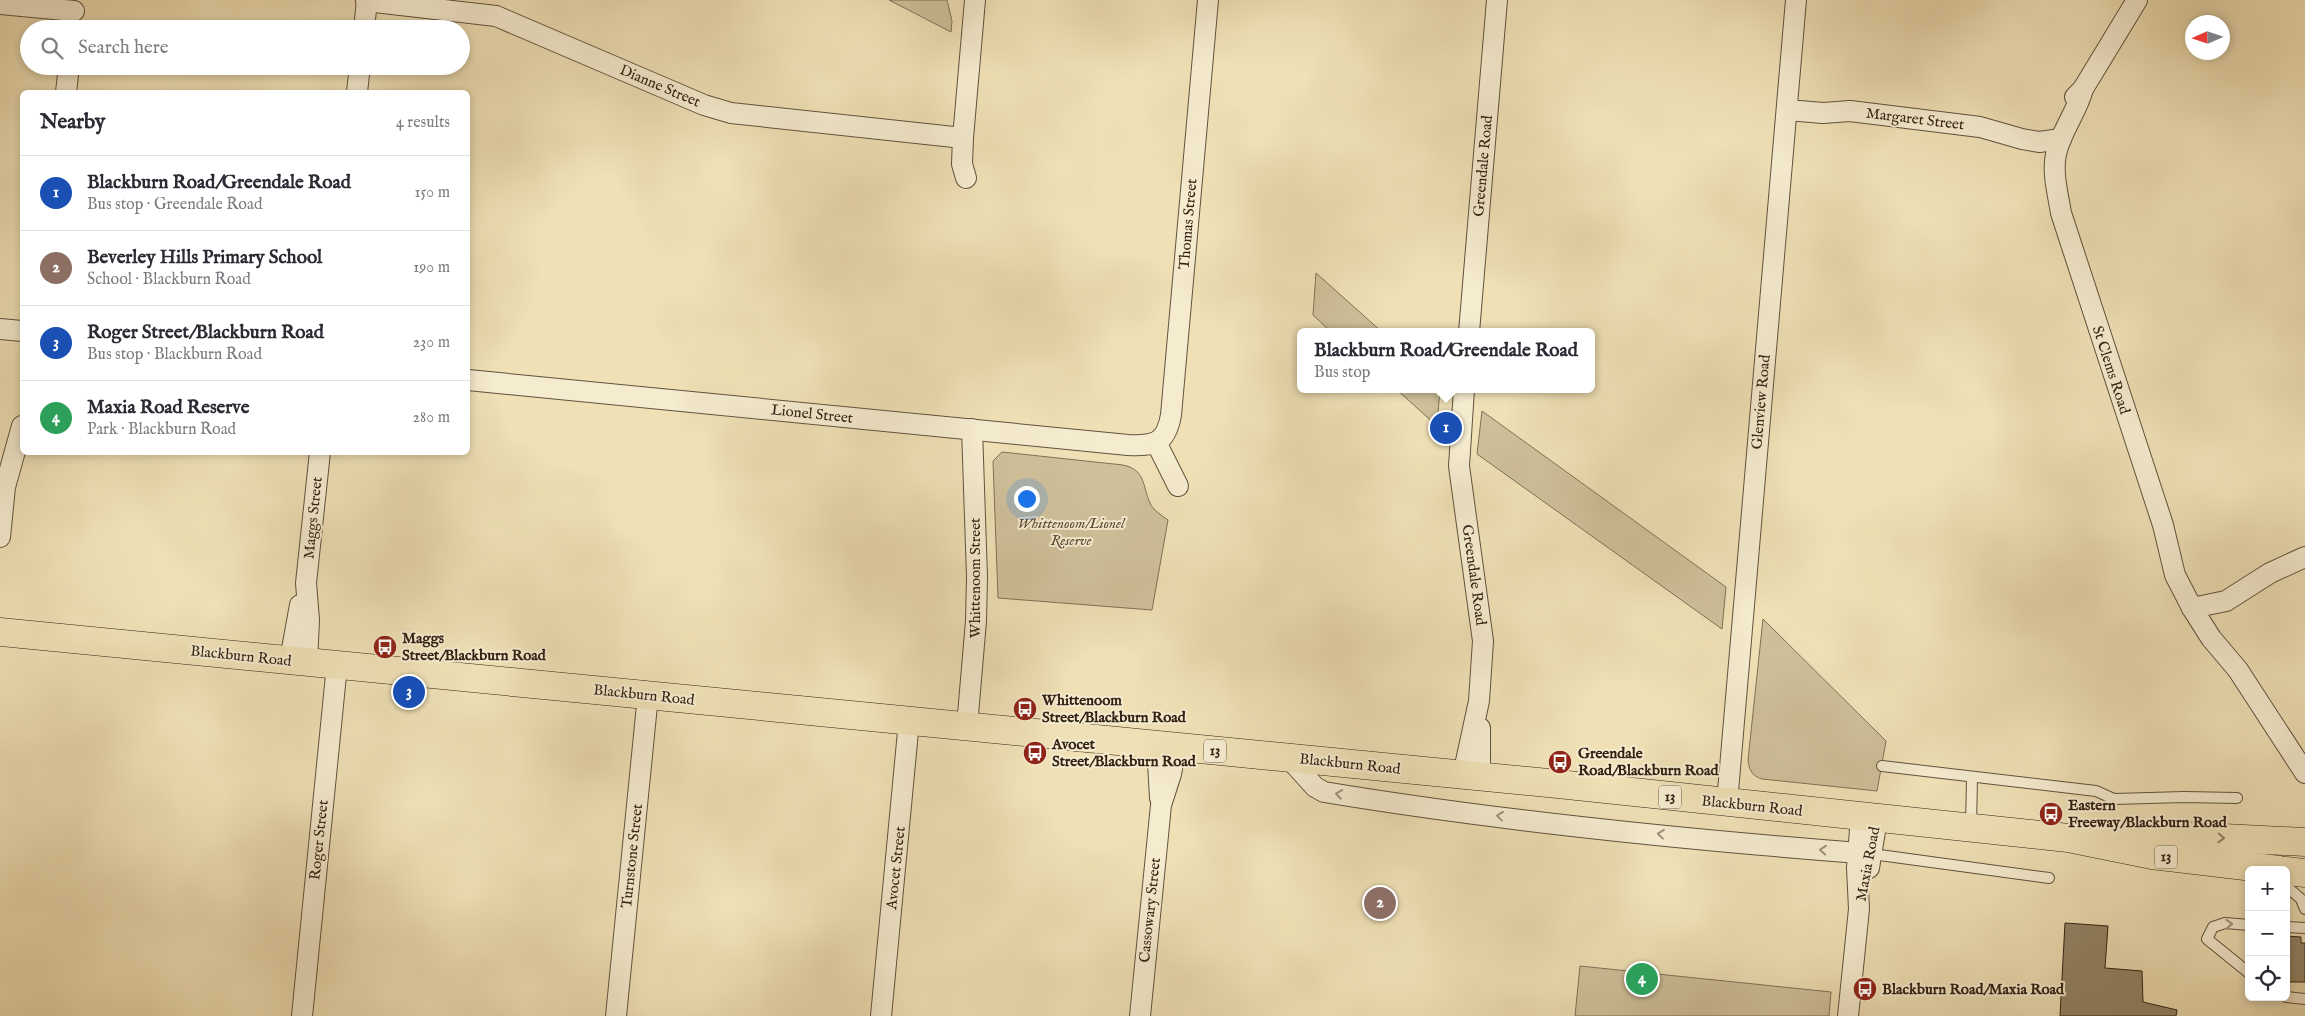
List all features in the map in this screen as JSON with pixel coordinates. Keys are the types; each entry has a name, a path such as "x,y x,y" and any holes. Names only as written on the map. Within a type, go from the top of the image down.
{"main road":[{"name":"Blackburn Road","path":"0,632 1288,757 2068,838 2152,855 2245,866"},
{"name":"Blackburn Road","path":"2068,838 2145,834 2305,842"},
{"name":"Blackburn Road","path":"2290,872 2305,873"}],"street":[{"path":"966,178 962,164 963,138 975,0"},
{"name":"Thomas Street","path":"1156,442 1166,433 1171,415 1208,0"},
{"name":"Greendale Road","path":"1469,328 1497,0"},
{"name":"Glenview Road","path":"1727,803 1796,0"},
{"name":"St Clems Road","path":"2136,0 2083,89 2078,107 2053,138 2056,155 2055,171 2061,213 2163,526 2175,575 2200,605 2211,638 2238,670 2305,772"},
{"path":"365,20 366,1"},
{"name":"Dianne Street","path":"366,1 496,16 704,105 731,113 963,138"},
{"path":"0,4 74,13"},
{"path":"66,90 67,75"},
{"path":"357,90 359,75"},
{"name":"Margaret Street","path":"1787,103 1825,102 1850,111 1980,127 2018,126 2046,131 2053,138"},
{"path":"0,329 20,331"},
{"name":"Lionel Street","path":"470,380 1128,445 1156,442"},
{"name":"Greendale Road","path":"1464,393 1459,466 1484,641 1471,776"},
{"name":"Whittenoom Street","path":"967,726 978,577 972,429"},
{"path":"0,537 5,487 20,433"},
{"path":"1156,442 1178,486"},
{"name":"Maggs Street","path":"299,661 309,620 306,583 320,455"},
{"path":"2200,605 2224,588 2270,574 2305,558"},
{"name":"Roger Street","path":"302,1016 337,664"},
{"name":"Turnstone Street","path":"616,1016 648,695"},
{"name":"Avocet Street","path":"881,1016 909,721"},
{"name":"Cassowary Street","path":"1140,1016 1161,805 1171,774 1166,746"},
{"name":"Blackburn Road","path":"1288,757 1315,787 1324,792 1373,800 1603,828 1865,854"},
{"name":"Maxia Road","path":"1848,1016 1869,818"}],"lane":[{"path":"1882,766 2096,791 2114,799 2237,798"},
{"path":"1971,828 1972,778"},
{"path":"1865,854 2049,878"},
{"path":"2290,889 2301,899 2305,909"},
{"path":"2245,925 2225,923 2213,927 2207,939 2245,970"},
{"path":"2290,927 2305,928"},
{"path":"2290,997 2304,999"}],"green space":[{"path":"889,0 947,0 952,21 951,32"},
{"path":"1316,273 1378,328 1327,328 1313,315"},
{"path":"1400,393 1440,393 1437,426"},
{"path":"1482,411 1726,587 1722,629 1477,454"},
{"name":"Whittenoom/Lionel Reserve","path":"1002,452 1123,465 1130,467 1140,474 1151,506 1168,520 1152,610 998,598 993,461"},
{"path":"1763,619 1886,741 1877,791 1762,779 1752,772 1748,760"},
{"path":"1580,966 1831,992 1829,1016 1575,1016"}],"building":[{"path":"2065,923 2108,926 2105,968 2142,971 2143,1002 2177,1010 2176,1016 2060,1016"},
{"path":"2290,936 2301,937 2301,943 2305,943 2305,982 2290,982"}],"place":[{"name":"Blackburn Road/Greendale Road","path":"1446,428"},
{"name":"Maggs Street/Blackburn Road","path":"385,647"},
{"name":"Roger Street/Blackburn Road","path":"409,692"},
{"name":"Whittenoom Street/Blackburn Road","path":"1025,709"},
{"name":"Avocet Street/Blackburn Road","path":"1035,753"},
{"name":"Greendale Road/Blackburn Road","path":"1560,762"},
{"name":"Eastern Freeway/Blackburn Road","path":"2051,814"},
{"name":"Beverley Hills Primary School","path":"1380,903"},
{"name":"Maxia Road Reserve","path":"1642,979"},
{"name":"Blackburn Road/Maxia Road","path":"1865,989"}]}
